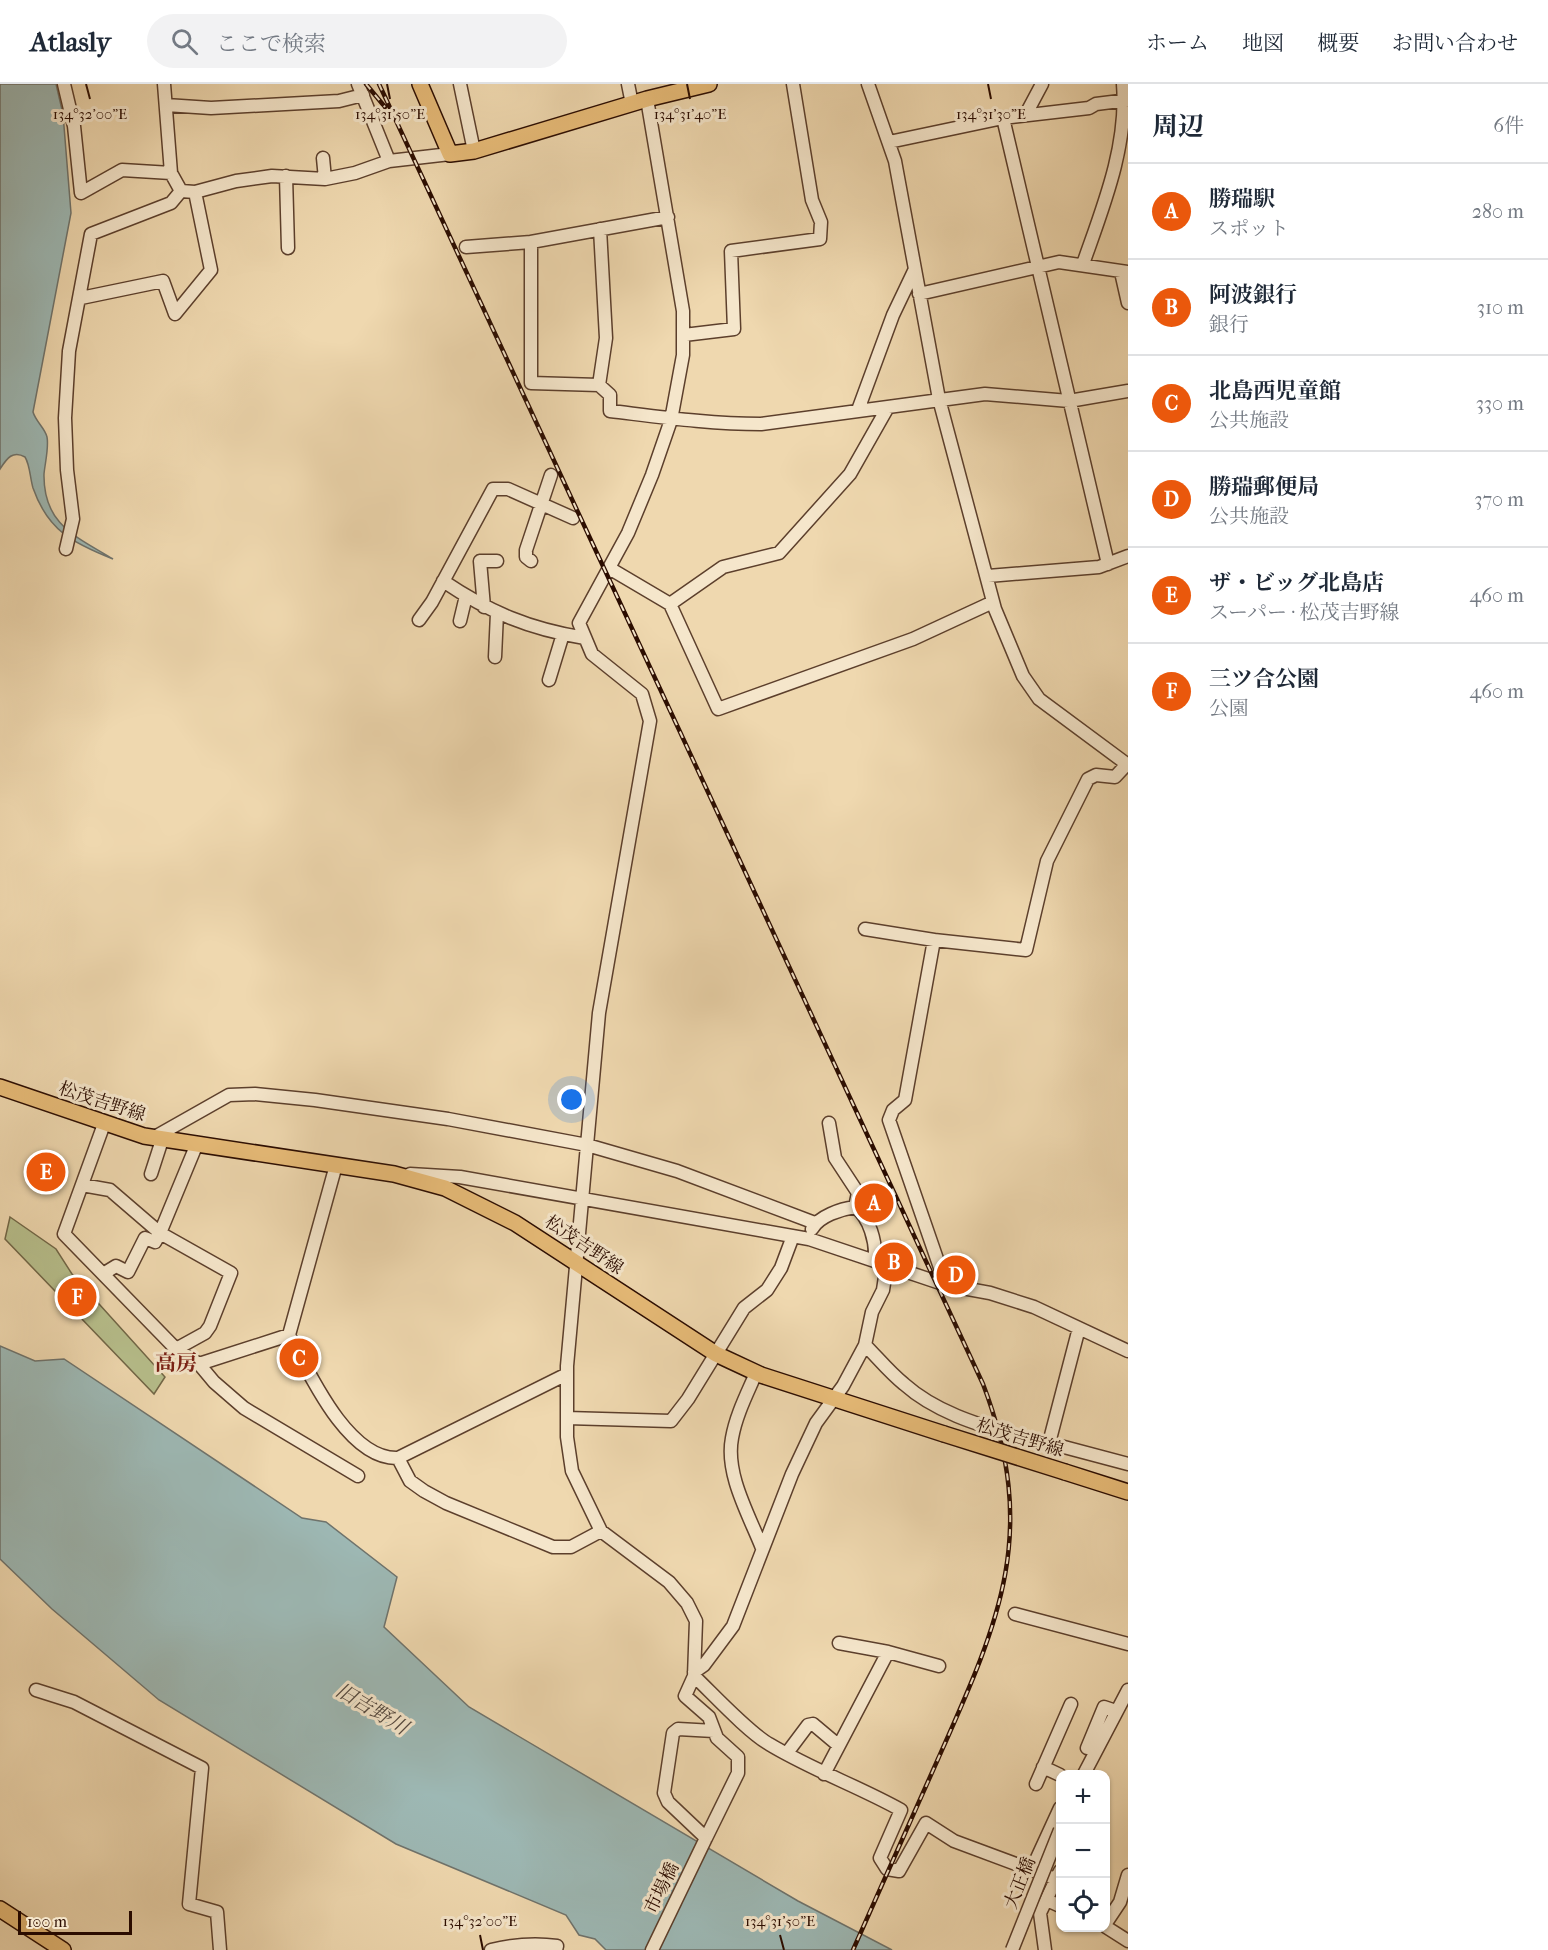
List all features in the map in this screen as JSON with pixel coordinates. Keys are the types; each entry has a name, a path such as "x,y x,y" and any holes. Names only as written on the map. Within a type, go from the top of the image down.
{"main road":[{"path":"420,84 450,154 474,151 640,101 710,84"},
{"name":"松茂吉野線","path":"0,1087 104,1124 157,1139 394,1174 445,1188 515,1222 716,1354 756,1373 1128,1492"},
{"path":"0,1909 63,1950"}],"street":[{"path":"64,84 74,126 81,193 122,170 171,172"},
{"path":"164,84 171,172 181,191"},
{"path":"460,84 474,151"},
{"path":"628,84 640,101 668,217 684,335 684,355 671,420 644,495 609,568 582,612 579,623 592,654 642,694 650,721 599,1013 575,1262 567,1374 567,1418 572,1471 601,1531 669,1582 687,1604 696,1621 694,1674 685,1696 694,1707 709,1717 714,1731 678,1730 673,1732 664,1793 668,1802 706,1840"},
{"path":"684,335 734,329 731,251 820,239 821,222 812,200 793,84"},
{"path":"865,929 934,940 1026,950 1047,861 1088,779 1096,775 1115,777 1128,765 1039,699 1023,676 994,605 939,399 900,182 889,142 868,84"},
{"path":"1026,114 1042,84"},
{"path":"1083,264 1122,155 1127,100 1123,84"},
{"path":"166,105 211,108 339,101 361,89 368,112 389,161"},
{"path":"889,142 1003,117 1089,108 1096,104 1127,100"},
{"path":"1003,117 1108,564"},
{"path":"181,191 195,192 236,181 286,176 325,178 355,173 389,161 450,154"},
{"path":"323,158 325,178"},
{"path":"286,176 288,248"},
{"path":"66,549 73,519 66,470 65,418 69,351 81,298 91,234 171,203 181,191"},
{"path":"81,298 163,281 175,314 211,270 195,192"},
{"path":"466,247 531,242 668,217"},
{"path":"599,386 606,338 600,230"},
{"path":"531,242 531,383 599,386 610,395 610,411 671,420 761,424 939,399 1004,393 1069,400 1128,391"},
{"path":"919,294 1059,262 1124,272 1128,303"},
{"path":"858,410 893,315 915,271"},
{"path":"670,604 723,567 778,553 850,474 888,407"},
{"path":"531,561 526,557 526,550 551,475"},
{"path":"419,620 493,489 508,489 573,518"},
{"path":"988,576 1108,564 1128,556"},
{"path":"484,607 480,561 497,561"},
{"path":"609,568 670,604 718,709 913,639 994,605"},
{"path":"443,580 484,607 533,628 585,639"},
{"path":"460,621 466,596"},
{"path":"495,657 497,613"},
{"path":"549,680 563,634"},
{"path":"934,940 905,1100 893,1110 889,1120 946,1285"},
{"path":"152,1174 157,1139 229,1095 255,1094 436,1117 587,1145 677,1171 815,1223"},
{"path":"829,1123 835,1158 858,1193 855,1207"},
{"path":"104,1124 64,1234 176,1349 199,1364 214,1382 244,1408 358,1476"},
{"path":"103,1274 116,1266 128,1272 145,1238 155,1242 196,1146"},
{"path":"336,1165 289,1335 321,1394 346,1433 389,1458 398,1458 567,1374"},
{"path":"394,1174 460,1177 809,1239 875,1259 946,1285 990,1293 1034,1307 1128,1351"},
{"path":"82,1185 111,1190 160,1233 231,1273 205,1334 176,1349"},
{"path":"809,1239 815,1223 843,1209 855,1207 861,1212 876,1242 875,1259"},
{"path":"567,1418 671,1421 744,1308 767,1290 781,1268 793,1236"},
{"path":"694,1674 704,1665 733,1626 778,1506 816,1423 834,1399 865,1345 872,1312 883,1290 887,1264"},
{"path":"1049,1443 1079,1328"},
{"path":"199,1364 289,1335"},
{"path":"865,1345 903,1384 941,1408 985,1426 1042,1444 1049,1443 1128,1464"},
{"path":"756,1373 740,1410 732,1439 731,1456 739,1488 762,1548"},
{"path":"398,1458 410,1481 424,1491 446,1503 553,1547 571,1547 601,1531"},
{"path":"1015,1614 1128,1644"},
{"path":"839,1643 888,1652 939,1666"},
{"path":"824,1774 888,1652"},
{"path":"694,1674 767,1743 824,1774 853,1788 863,1789 901,1810 880,1858 887,1869 900,1871 926,1823 954,1841 1032,1869 1056,1875"},
{"path":"36,1690 74,1702 202,1768 189,1904 217,1912 220,1950"},
{"path":"1086,1770 1128,1690"},
{"path":"1036,1784 1071,1704"},
{"path":"1078,1770 1104,1707 1116,1711"},
{"path":"787,1753 808,1725 813,1724 838,1745"},
{"name":"市場橋","path":"652,1950 738,1773 740,1764 738,1757 717,1738 714,1731"},
{"path":"1043,1767 1056,1773"},
{"path":"1032,1869 1056,1817"},
{"name":"大正橋","path":"1012,1950 1056,1840"},
{"path":"1110,1918 1120,1902 1128,1875"},
{"path":"1045,1950 1040,1913 1057,1878"},
{"path":"1047,1900 1056,1904"},
{"path":"1110,1928 1128,1941"},
{"path":"491,1950 509,1946 549,1945 556,1946 556,1950"}],"green space":[{"path":"10,1217 56,1249 72,1274 165,1377 154,1394 5,1239"}],"water":[{"path":"0,84 56,84 63,114 71,213 33,412 47,437 45,491 55,517 74,535 113,559 74,541 54,525 39,503 25,457 17,454 11,456 0,469"},
{"name":"旧吉野川","path":"0,1346 35,1361 64,1359 302,1518 326,1522 397,1577 384,1627 469,1707 798,1901 892,1950 606,1950 595,1939 579,1935 566,1915 396,1844 159,1700 52,1609 0,1559"}],"railway":[{"path":"366,84 385,107"},
{"path":"379,84 983,1384 1000,1438 1009,1487 1010,1532 1005,1576 994,1620 960,1710 853,1950"}],"place":[{"name":"ザ・ビッグ北島店","path":"46,1172"},
{"name":"勝瑞駅","path":"874,1203"},
{"name":"阿波銀行","path":"894,1262"},
{"name":"勝瑞郵便局","path":"956,1275"},
{"name":"三ツ合公園","path":"77,1297"},
{"name":"北島西児童館","path":"299,1358"}],"district":[{"name":"高房","path":"176,1363"}]}
